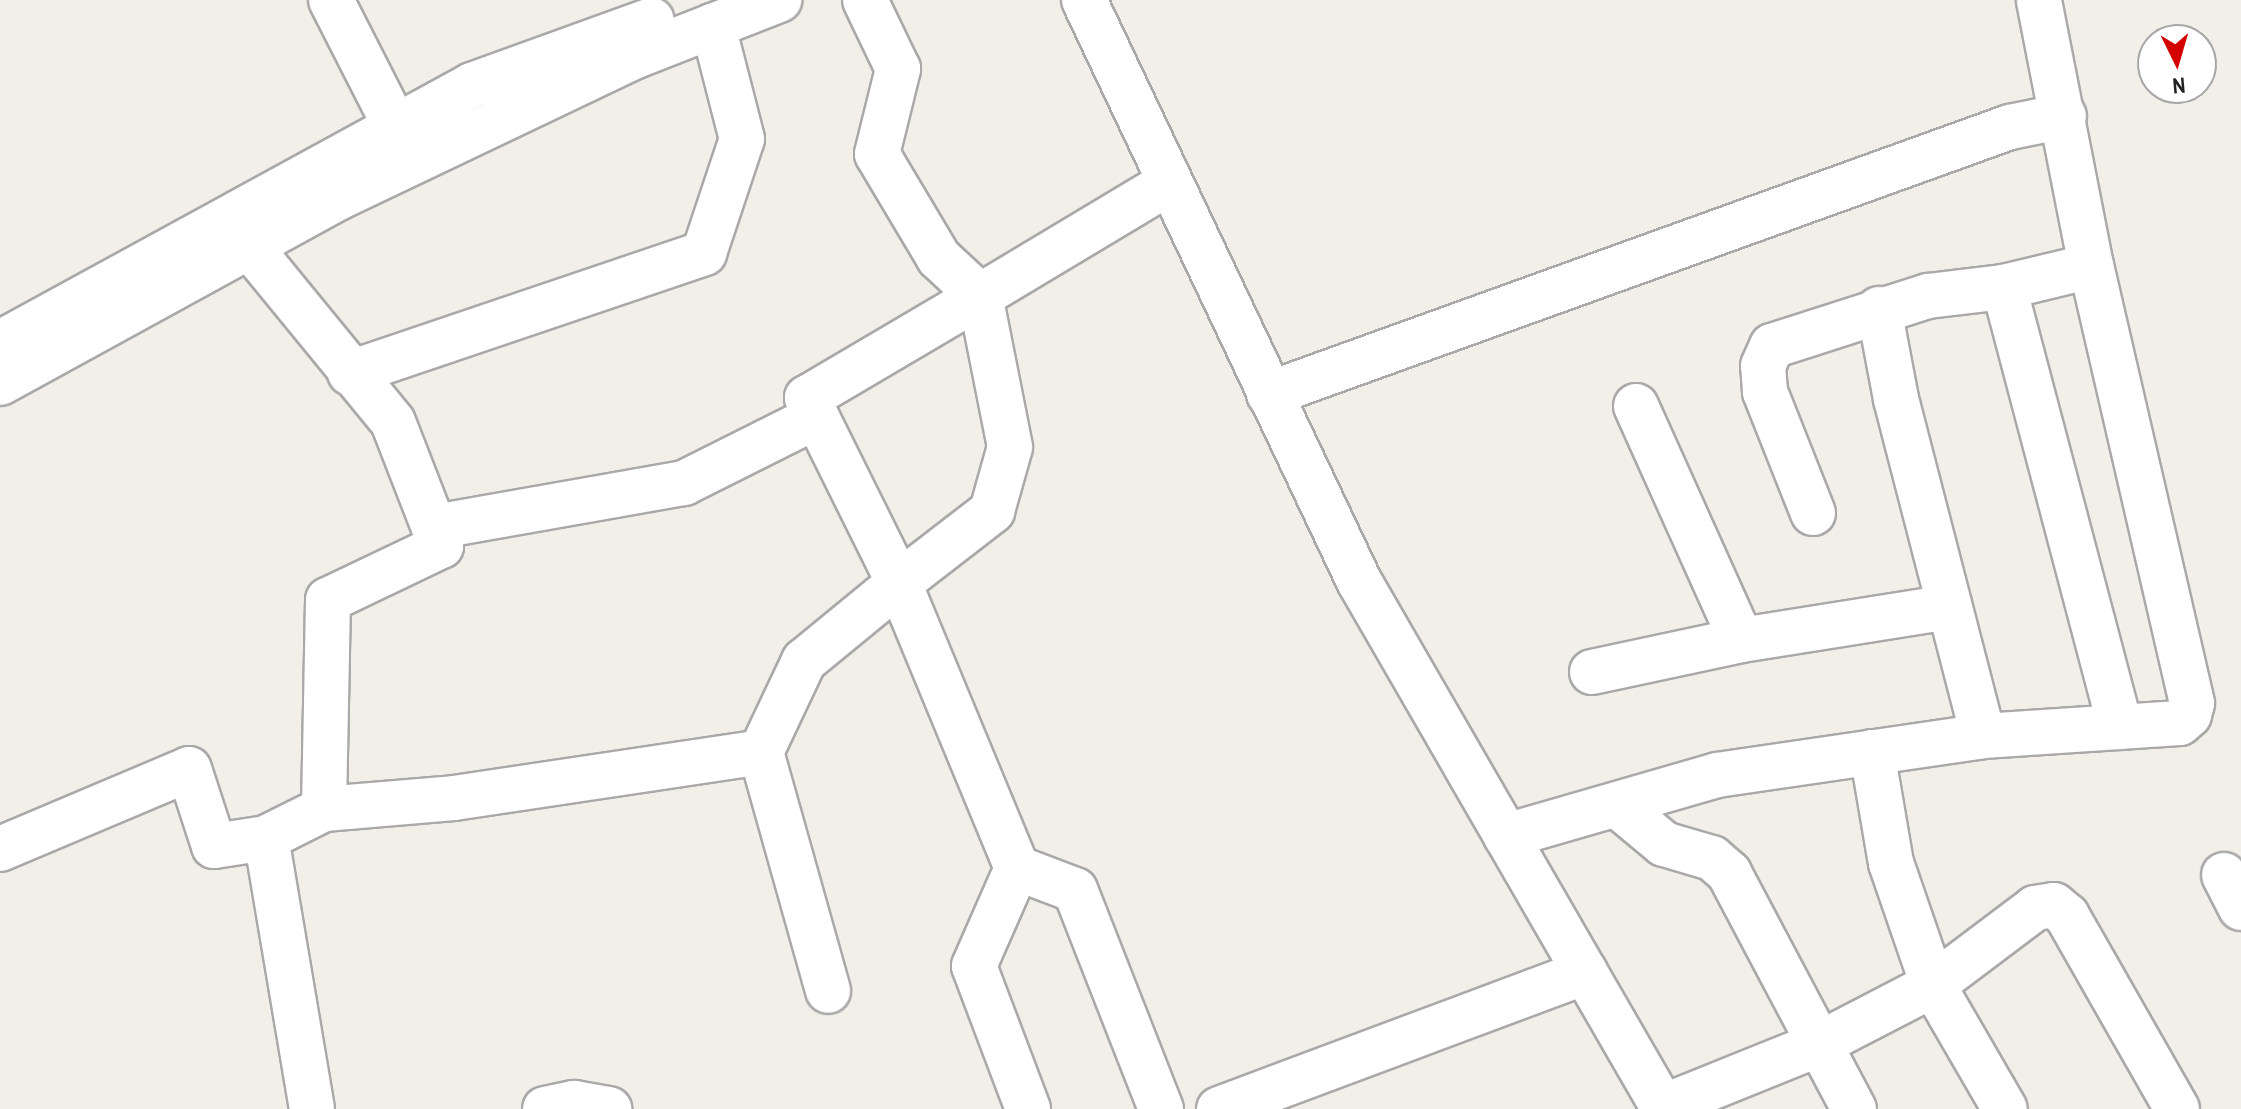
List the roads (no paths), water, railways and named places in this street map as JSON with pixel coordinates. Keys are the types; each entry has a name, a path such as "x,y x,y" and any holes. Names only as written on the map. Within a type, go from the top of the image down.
{"street":[{"path":"331,0 405,145"},
{"path":"0,383 249,246 405,145 472,85 711,13 779,0"},
{"path":"828,991 761,752 804,661 992,511 1010,447 980,296 939,258 877,154 898,69 865,0"},
{"path":"1084,0 1359,581 1664,1108 1819,1044 1933,985 2035,908 2054,905 2067,916 2177,1109"},
{"path":"1506,836 1717,775 1983,736 2180,723 2192,703 2091,266 2039,0"},
{"path":"350,373 704,253 742,139 711,13"},
{"path":"1269,394 2010,127 2064,116"},
{"path":"0,343 405,145"},
{"path":"1028,1109 974,966 1017,868 899,583 807,398 1169,183"},
{"path":"249,246 393,422 441,546 328,600 324,809"},
{"path":"1813,513 1765,392 1763,366 1772,346 1879,309 1928,296 2004,287 2091,266"},
{"path":"2004,287 2120,727"},
{"path":"1879,309 1896,399 1983,736"},
{"path":"1636,406 1741,640"},
{"path":"434,527 684,483 816,417"},
{"path":"1592,672 1741,640 1949,607"},
{"path":"0,849 189,769 214,846 266,838 324,809 454,798 761,752"},
{"path":"1872,752 1891,863 1933,985 2005,1109"},
{"path":"1617,805 1664,844 1712,858 1729,873 1854,1109"},
{"path":"266,838 312,1109"},
{"path":"1017,868 1075,890 1161,1109"},
{"path":"1219,1109 1585,972"},
{"path":"552,1108 574,1103 609,1109"}]}
